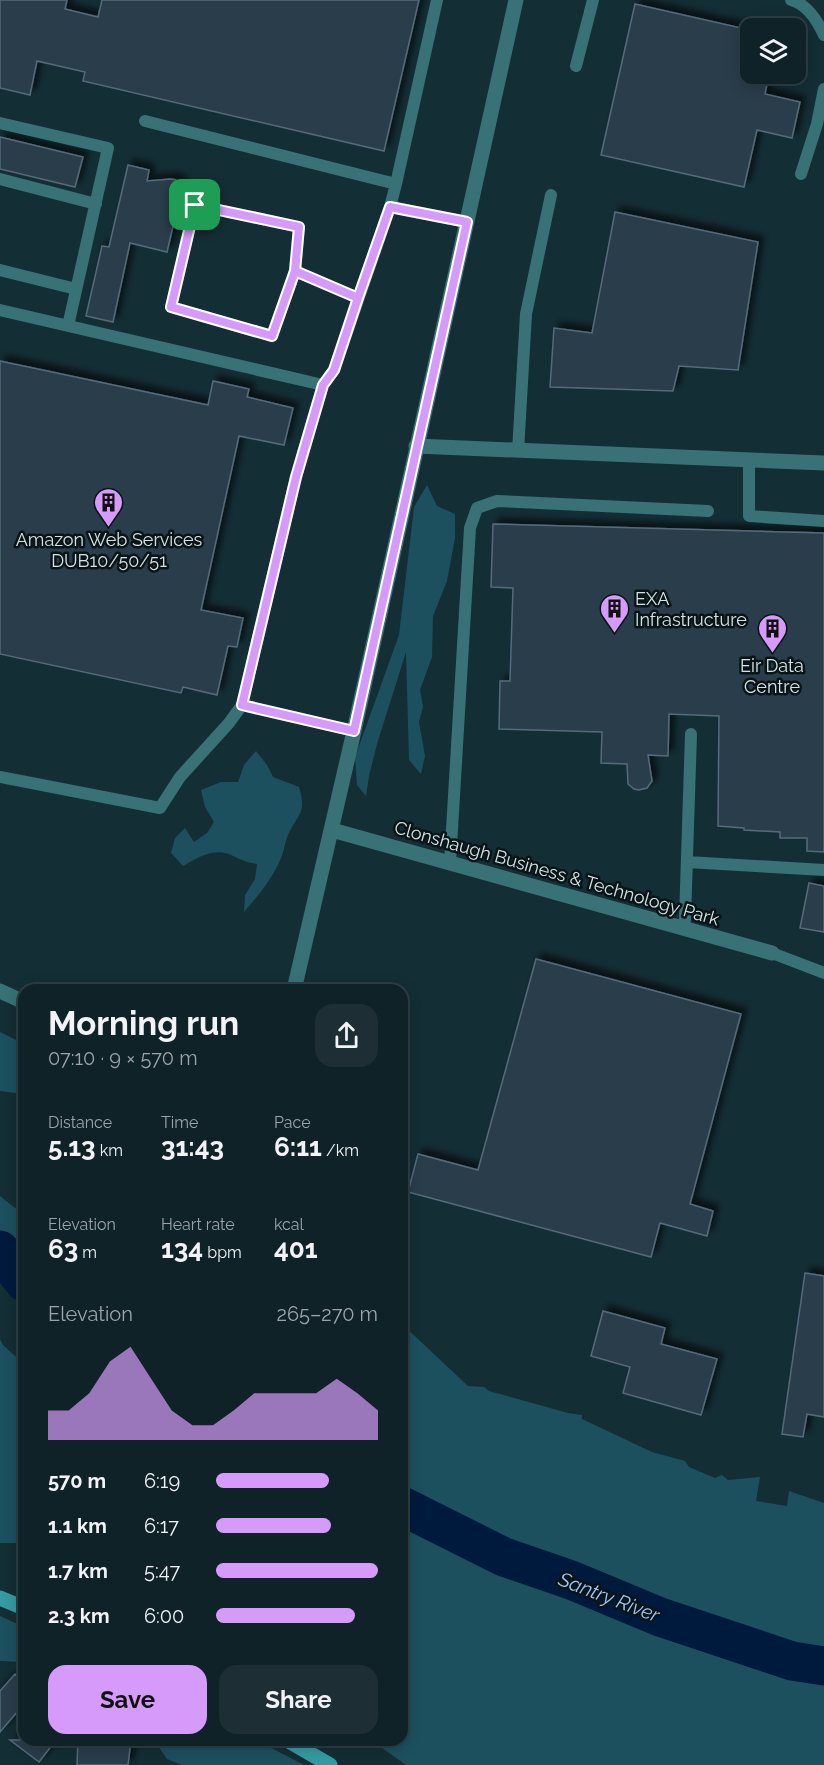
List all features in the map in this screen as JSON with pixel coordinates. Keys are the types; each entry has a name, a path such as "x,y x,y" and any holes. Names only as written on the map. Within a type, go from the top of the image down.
{"main road":[{"path":"0,1598 18,1606"},
{"path":"297,1746 330,1765"}],"street":[{"path":"295,984 332,830 516,0"},
{"path":"416,446 824,463"},
{"name":"Clonshaugh Business & Technology Park","path":"332,830 772,953"},
{"path":"0,991 18,999"}],"lane":[{"path":"0,777 160,808 180,777 229,723 242,705 296,477 323,385 334,370 390,207 436,0"},
{"path":"576,66 593,0"},
{"path":"791,0 799,2 818,21 824,35"},
{"path":"801,174 818,124 824,89"},
{"path":"145,121 396,184"},
{"path":"0,123 108,148 68,326"},
{"path":"0,179 96,204"},
{"path":"518,451 526,314 551,195"},
{"path":"195,205 299,227 295,271 272,336 171,307 195,205"},
{"path":"390,207 467,222"},
{"path":"0,270 76,289"},
{"path":"295,271 358,298"},
{"path":"0,310 323,385"},
{"path":"749,460 749,516 824,521"},
{"path":"450,863 470,528 477,508 496,501 708,511"},
{"path":"242,705 354,731"},
{"path":"683,929 692,734"},
{"path":"687,862 824,870"},
{"path":"772,953 824,973"}],"shaded area":[{"path":"427,485 437,506 455,514 455,538 447,581 433,616 432,657 420,690 423,707 419,722 425,756 421,774 409,760 406,652 377,744 366,796 357,785 355,757 399,635 414,507"},
{"path":"256,751 273,777 299,787 302,808 288,835 274,873 244,912 245,895 255,879 257,864 217,852 183,866 171,853 175,838 185,828 194,842 207,833 214,822 205,807 201,790 221,782 238,782 244,765"},
{"path":"0,1032 18,1041 18,1093 0,1091"},
{"path":"0,1196 18,1210 18,1276 0,1250"},
{"path":"408,1330 468,1386 484,1387 489,1391 582,1415 582,1419 652,1452 685,1461 689,1467 715,1478 722,1475 728,1480 760,1477 756,1501 787,1506 789,1491 824,1503 824,1765 406,1765 379,1746 408,1746"},
{"path":"0,1339 3,1345 18,1359 18,1543 0,1543"},
{"path":"0,1616 18,1624 18,1662 0,1661"},
{"path":"158,1746 268,1746 304,1765 182,1765 167,1759"}],"building":[{"path":"0,0 67,0 65,9 98,17 102,0 419,0 384,151 83,81 85,72 37,61 30,95 0,88"},
{"path":"635,4 740,28 740,84 767,84 765,94 800,102 792,138 757,130 744,187 601,155"},
{"path":"0,137 83,157 75,187 0,169"},
{"path":"128,165 149,170 147,181 176,180 184,188 185,198 177,209 167,252 130,243 113,322 86,316 102,246 109,247"},
{"path":"615,212 758,242 738,370 679,366 673,391 550,387 554,328 592,333"},
{"name":"Amazon Web Services DUB10/50/51","path":"0,361 208,405 213,381 249,389 247,397 293,408 284,445 239,436 201,610 243,618 237,647 228,646 217,695 183,687 181,693 0,654"},
{"path":"493,524 824,533 824,852 807,851 807,838 780,838 780,832 718,826 719,716 669,714 668,756 648,755 652,781 647,788 639,790 628,784 627,764 601,763 602,732 499,729 500,681 510,681 513,588 491,587"},
{"path":"809,883 824,886 824,932 800,928"},
{"path":"536,959 741,1014 690,1204 713,1211 707,1236 660,1223 651,1257 408,1192 418,1154 478,1170"},
{"path":"805,1273 824,1276 824,1417 807,1414 803,1437 782,1434"},
{"path":"603,1311 665,1328 661,1344 717,1359 701,1415 623,1393 630,1367 591,1356"},
{"path":"15,1674 18,1677 18,1711 0,1732 0,1691"},
{"path":"10,1740 18,1740 18,1746 51,1746 39,1762"},
{"path":"78,1746 130,1746 128,1765 77,1765"}],"waterway":[{"name":"Santry River","path":"0,1250 18,1274"},
{"name":"Santry River","path":"408,1509 504,1557 571,1580 660,1617 792,1661 824,1666"}],"place":[{"name":"Amazon Web Services DUB10/50/51","path":"109,528"},
{"name":"EXA Infrastructure","path":"614,634"},
{"name":"Eir Data Centre","path":"772,654"}],"route":[{"path":"195,205 171,307 272,336 295,271 358,298 390,207 467,222 354,731 242,705 296,477 323,385 334,370 358,298 295,271 299,227 195,205"}]}
